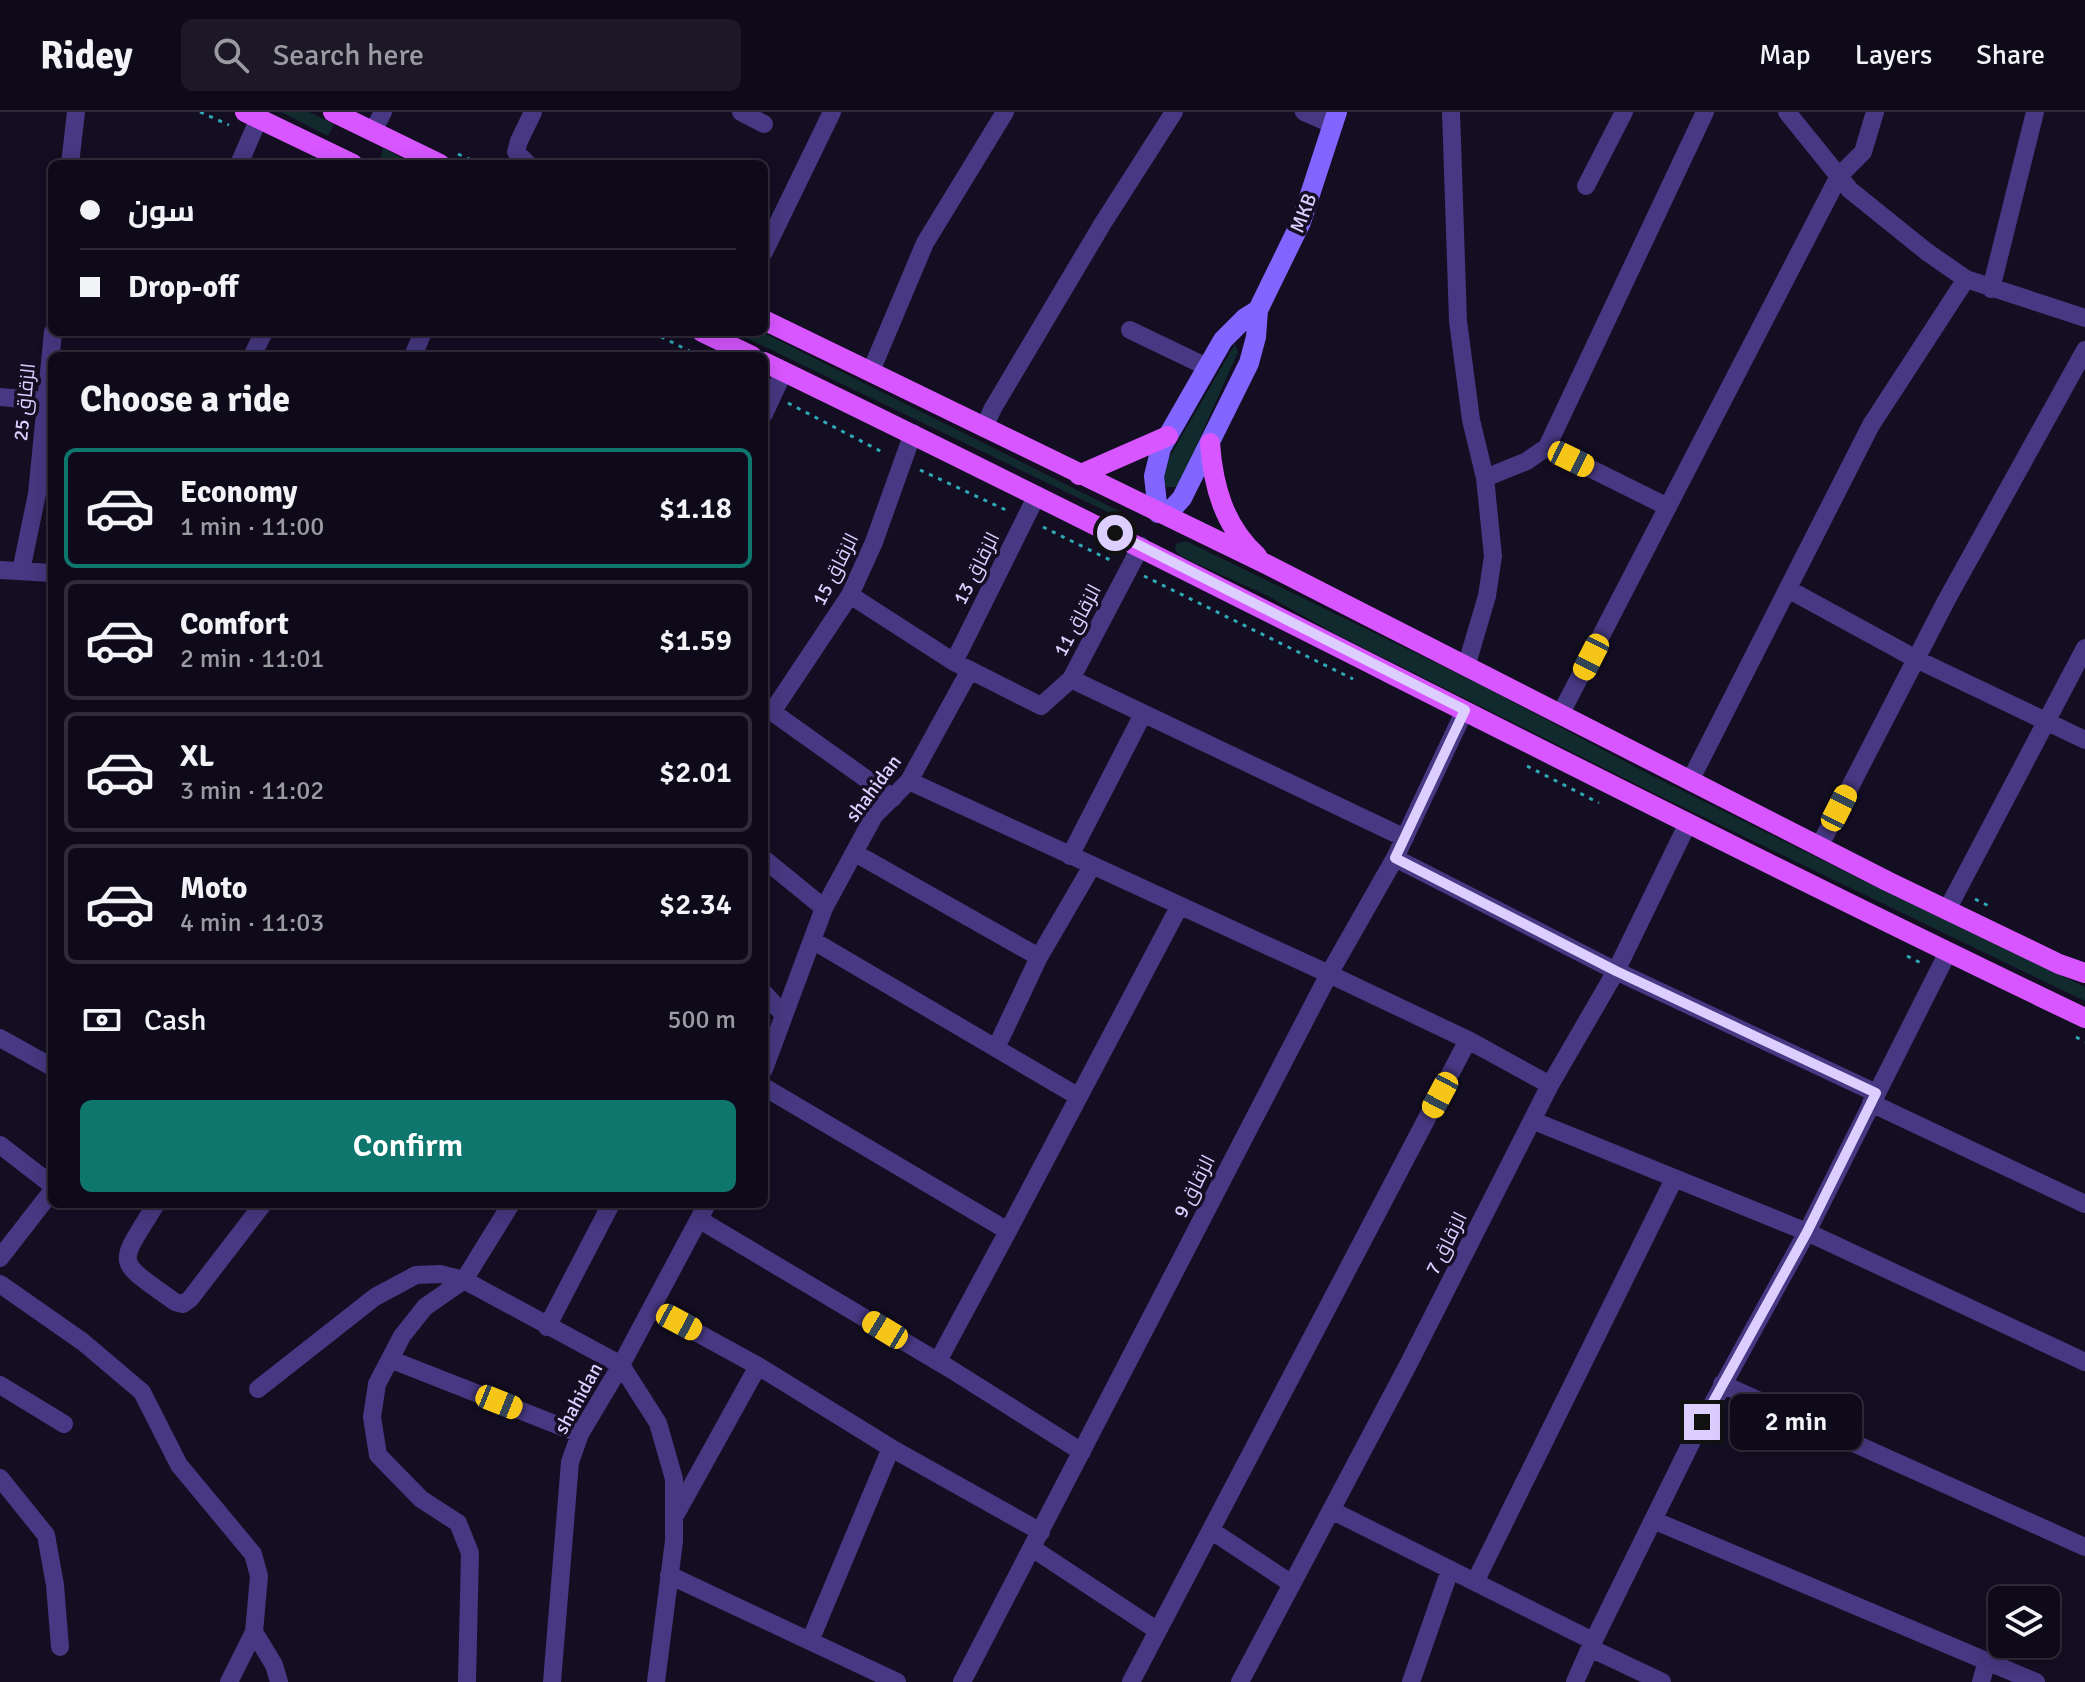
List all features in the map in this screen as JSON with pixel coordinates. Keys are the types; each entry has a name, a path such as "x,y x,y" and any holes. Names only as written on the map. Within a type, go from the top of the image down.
{"main road":[{"path":"333,112 432,160"},
{"path":"252,115 343,160"},
{"name":"MKB","path":"1258,310 1301,222 1336,118"},
{"path":"349,160 372,131"},
{"path":"1141,546 1158,513 1154,476 1161,448 1214,353 1233,329 1258,310"},
{"path":"1158,513 1173,508 1182,498 1210,443 1249,363 1256,337 1258,310"},
{"path":"768,322 1266,564 1947,910 2059,964 2083,967"},
{"path":"710,336 744,352"},
{"path":"768,364 1141,546 1688,823 2085,1018"},
{"path":"1079,475 1168,436"},
{"path":"1210,443 1212,476 1222,507 1238,535 1266,564"}],"street":[{"path":"70,160 76,112"},
{"path":"372,131 383,112"},
{"path":"524,160 516,152 533,112"},
{"path":"741,112 764,124"},
{"path":"768,244 832,112"},
{"path":"871,371 925,243 1005,112"},
{"path":"984,428 1103,223 1174,112"},
{"path":"1304,112 1336,118"},
{"path":"1451,112 1458,321 1471,420 1485,478 1493,556 1487,596 1466,667"},
{"path":"1586,186 1624,112"},
{"path":"1485,478 1527,461 1547,447 1705,112"},
{"path":"1787,112 1850,190 1966,279 2085,318"},
{"path":"1560,715 1839,176 1863,152 1875,112"},
{"path":"1991,289 2035,112"},
{"path":"240,160 252,115"},
{"path":"1690,781 1871,425 1966,279"},
{"path":"1130,330 1207,367"},
{"path":"1819,847 1916,659 2085,350"},
{"path":"768,406 784,371"},
{"name":"الزقاق 25","path":"21,571 37,494 48,381"},
{"path":"0,397 46,401"},
{"name":"الزقاق 15","path":"768,709 850,595 874,542 913,433"},
{"path":"1547,447 1668,507"},
{"name":"الزقاق 13","path":"962,666 1037,495"},
{"name":"الزقاق 11","path":"962,666 1041,706 1071,679 1141,546"},
{"path":"0,570 48,573"},
{"path":"1788,589 1916,659 2085,740"},
{"path":"850,595 962,666"},
{"path":"1947,910 2085,648"},
{"name":"shahidan","path":"768,1058 824,908 874,816 909,781 962,666"},
{"path":"1071,679 1405,838"},
{"path":"768,709 893,798"},
{"name":"الزقاق 9","path":"962,1682 1329,974 1395,858 1465,710"},
{"path":"1070,856 1143,714"},
{"path":"909,781 1329,974 1468,1040 1550,1085"},
{"name":"الزقاق 7","path":"1240,1682 1550,1085 1616,971 1688,823"},
{"path":"855,853 1039,957"},
{"path":"1395,858 2085,1204"},
{"path":"768,862 824,908"},
{"path":"996,1048 1039,957 1092,866"},
{"path":"938,1361 1179,907"},
{"path":"812,940 1079,1097"},
{"path":"1575,1682 1722,1384 1807,1232 1948,952"},
{"path":"768,997 784,1015"},
{"path":"0,1038 48,1065"},
{"path":"1131,1682 1468,1040"},
{"path":"768,1089 1008,1231"},
{"path":"1534,1121 1807,1232 2085,1362"},
{"path":"0,1145 48,1185"},
{"path":"1475,1582 1674,1179"},
{"path":"0,1258 48,1193"},
{"path":"154,1208 127,1252 126,1262 131,1270 175,1302 183,1304 260,1208"},
{"path":"467,1682 470,1553 458,1523 421,1499 378,1455 372,1417 377,1384 402,1336 425,1307 464,1280 509,1208"},
{"path":"547,1327 609,1208"},
{"path":"704,1212 1082,1452"},
{"name":"shahidan","path":"552,1682 570,1462 580,1434 704,1212"},
{"path":"258,1389 375,1297 416,1275 440,1274 464,1280 621,1365 658,1423 674,1479 674,1541 656,1682"},
{"path":"0,1284 83,1342 142,1392 179,1465 253,1554 259,1576 254,1632 229,1682"},
{"path":"652,1308 758,1366 1036,1540 1158,1631"},
{"path":"392,1360 580,1434"},
{"path":"674,1516 758,1366"},
{"path":"1722,1384 2085,1547"},
{"path":"0,1385 64,1424"},
{"path":"810,1641 891,1448"},
{"path":"0,1478 46,1535 55,1585 60,1647"},
{"path":"1331,1510 1475,1582 1662,1682"},
{"path":"1653,1520 2036,1682"},
{"path":"1212,1531 1292,1584"},
{"path":"1411,1682 1450,1570"},
{"path":"669,1575 897,1682"},
{"path":"254,1632 274,1665 279,1682"},
{"path":"1981,1682 1987,1661"}],"path":[{"path":"660,336 691,352"},
{"path":"773,395 902,462 1365,685"},
{"path":"1518,760 1610,808"},
{"path":"1898,951 1938,971"},
{"path":"2072,1035 2085,1042"}],"green space":[{"path":"281,112 309,112 334,124 328,136"},
{"path":"383,148 406,160 380,160"},
{"path":"768,335 1123,513 1120,518 742,336"},
{"path":"1235,344 1238,352 1178,487 1165,487 1162,470"},
{"path":"1186,541 1481,685 1643,771 1870,884 2085,987 2085,1001 1664,798 1330,631 1266,595 1182,557 1175,550 1176,544"}],"route":[{"path":"1115,533 1465,710 1395,858 1616,971 1876,1093 1807,1232 1702,1422"}]}
